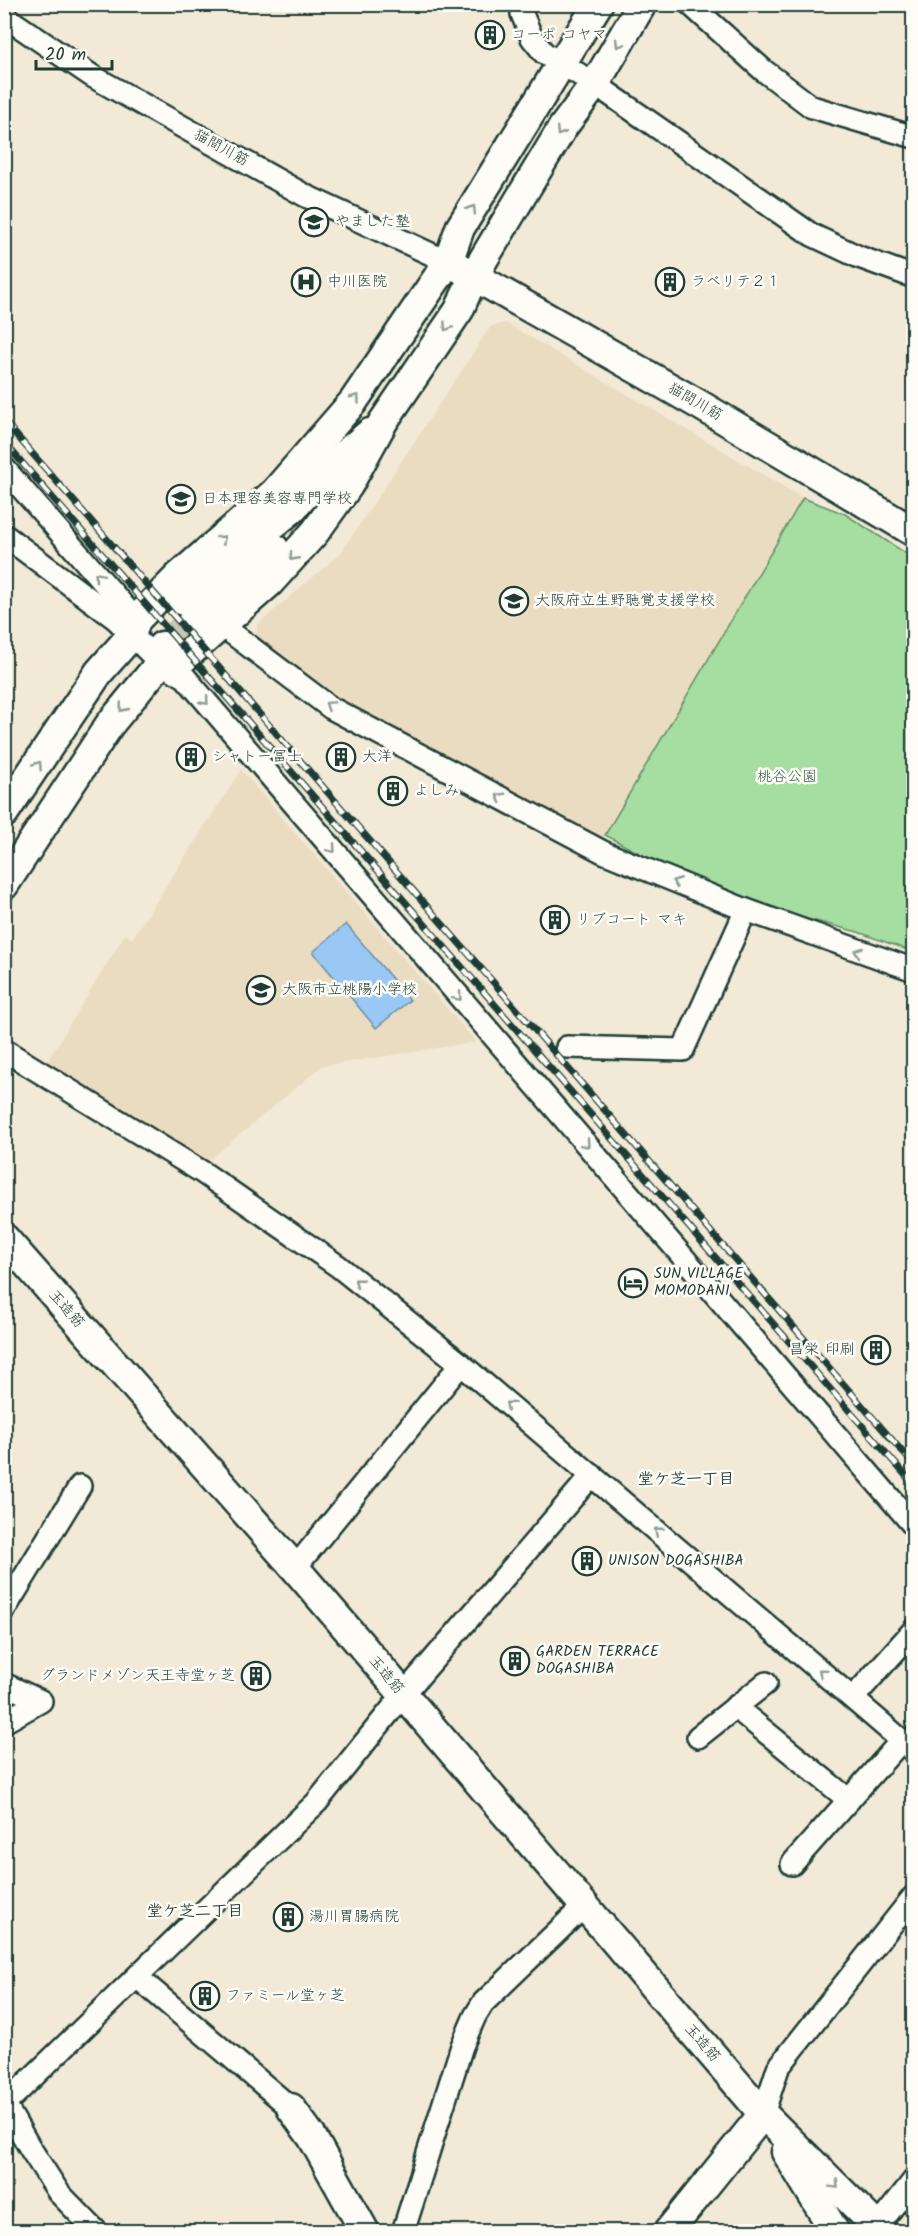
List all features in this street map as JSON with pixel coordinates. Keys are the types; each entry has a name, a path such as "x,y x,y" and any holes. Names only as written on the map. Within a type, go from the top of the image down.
{"street":[{"path":"523,4 522,14 532,38 544,52 595,84 812,235 860,258 914,277"},
{"path":"163,654 178,663 197,605 275,492 353,402 448,262 460,228 598,4"},
{"path":"4,813 99,672 134,628 174,605 197,605 269,584 315,532 348,486 383,422 459,310 474,275 563,127 595,84 642,4"},
{"path":"690,4 763,70 812,106 912,133"},
{"name":"猫間川筋","path":"4,16 92,76 286,184 474,275 914,532"},
{"path":"197,605 333,464 383,422"},
{"path":"4,468 134,628 184,677 914,1526"},
{"path":"4,535 116,619 134,628"},
{"path":"197,605 331,708 603,852 746,910 914,970"},
{"path":"4,885 110,724 163,654"},
{"path":"567,1047 683,1050 746,910"},
{"path":"4,1050 202,1172 338,1266 461,1364 908,1746 849,1800 792,1864"},
{"name":"玉造筋","path":"4,1238 295,1568 763,2115 880,2229"},
{"path":"295,1568 461,1364"},
{"path":"97,2232 59,2193 5,2104 317,1802 403,1695 592,1475"},
{"path":"4,1610 80,1486"},
{"path":"853,1698 914,1630"},
{"path":"698,1737 766,1683"},
{"path":"4,1684 41,1701 4,1722"},
{"path":"735,1707 849,1800"},
{"path":"668,2232 763,2115 777,2068 914,1896"},
{"path":"403,2232 462,2046 475,2016 483,2003 584,1906"},
{"path":"137,1977 291,2108 312,2138 365,2232"},
{"name":"玉造筋","path":"763,2115 835,2232"},
{"path":"880,2229 914,2180"}],"shaded area":[{"name":"大阪府立生野聴覚支援学校","path":"506,323 803,498 602,839 336,699 256,642 257,625 340,554 491,326"},
{"name":"大阪市立桃陽小学校","path":"241,770 476,1042 322,1066 207,1162 182,1144 177,1150 45,1065 125,934 132,939"}],"green space":[{"name":"桃谷公園","path":"803,498 845,514 913,558 913,952 858,932 804,918 720,889 654,861 605,835"}],"water":[{"path":"346,924 410,1000 376,1028 313,952"}],"tunnel":[{"path":"165,644 193,619"}],"railway":[{"path":"4,421 914,1465"},
{"path":"4,442 914,1485"}],"place":[{"name":"コーポ コヤマ","path":"490,35"},
{"name":"やました塾","path":"314,222"},
{"name":"中川医院","path":"306,282"},
{"name":"ラベリテ２１","path":"670,282"},
{"name":"日本理容美容専門学校","path":"181,499"},
{"name":"大阪府立生野聴覚支援学校","path":"514,601"},
{"name":"シャトー冨士","path":"191,757"},
{"name":"大洋","path":"341,757"},
{"name":"よしみ","path":"393,791"},
{"name":"リブコート マキ","path":"555,920"},
{"name":"大阪市立桃陽小学校","path":"261,990"},
{"name":"SUN VILLAGE MOMODANI","path":"633,1283"},
{"name":"昌栄 印刷","path":"876,1350"},
{"name":"UNISON DOGASHIBA","path":"587,1561"},
{"name":"GARDEN TERRACE DOGASHIBA","path":"515,1661"},
{"name":"グランドメゾン天王寺堂ヶ芝","path":"256,1676"},
{"name":"湯川胃腸病院","path":"288,1917"},
{"name":"ファミール堂ヶ芝","path":"205,1996"}],"district":[{"name":"堂ケ芝一丁目","path":"686,1479"},
{"name":"堂ケ芝二丁目","path":"195,1911"}]}
